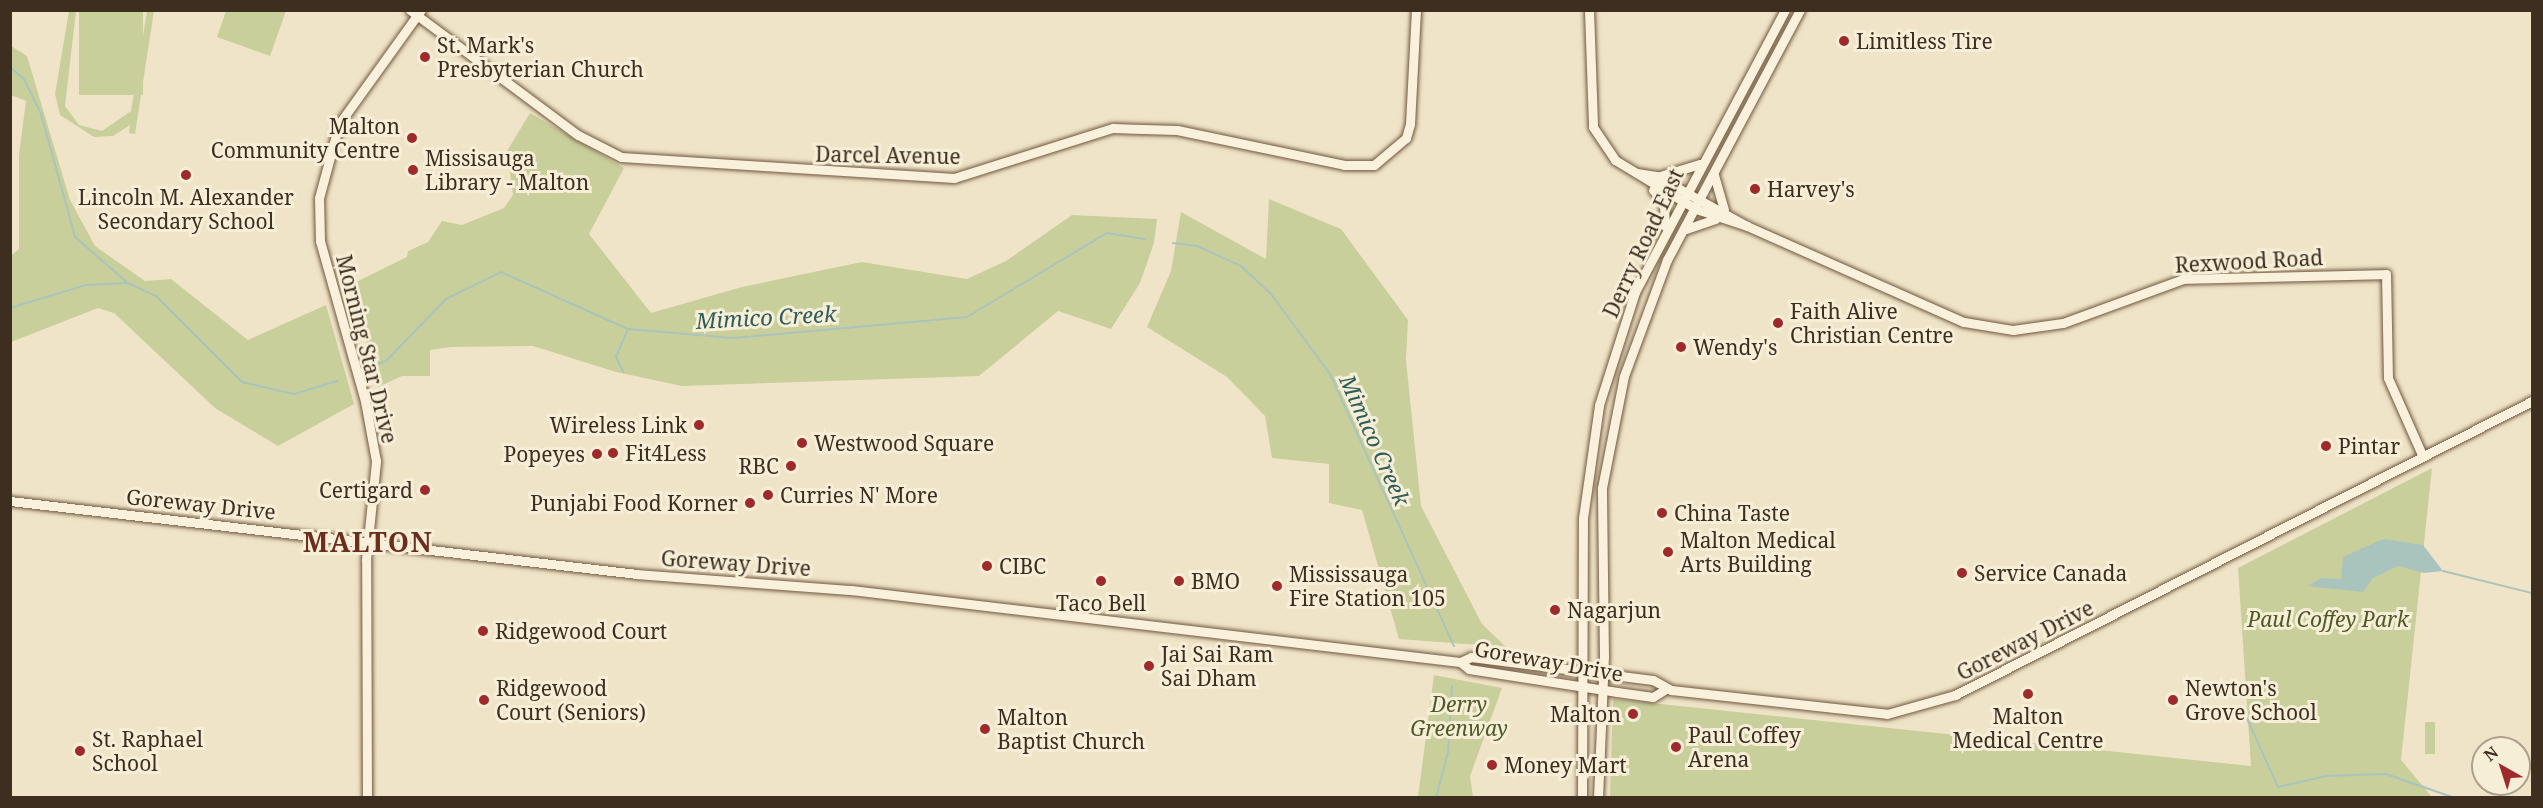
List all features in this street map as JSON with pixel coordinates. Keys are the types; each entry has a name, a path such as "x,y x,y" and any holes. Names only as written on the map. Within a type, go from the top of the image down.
{"main road":[{"name":"Darcel Avenue","path":"416,12 578,135 621,157 954,178 1113,128 1177,130 1344,165 1374,165 1406,138 1410,124 1416,10"},
{"name":"Rexwood Road","path":"1589,10 1593,127 1601,145 1650,186 1696,210 1747,226 1964,322 2013,330 2063,323 2183,279 2386,274 2388,378 2423,457"},
{"name":"Derry Road East","path":"1582,798 1583,518 1599,405 1635,292 1665,229 1785,10"},
{"name":"Derry Road East","path":"1598,798 1603,673 1602,488 1610,441 1637,332 1684,230 1800,10"},
{"name":"Morning Star Drive","path":"367,798 368,542 376,471 374,442 320,241 319,198 339,124 416,12"},
{"path":"1656,176 1683,173 1702,162"},
{"name":"Rexwood Road","path":"1634,172 1656,176 1724,210 1747,226"},
{"path":"1714,173 1724,210"},
{"path":"1650,186 1664,202 1665,229"},
{"path":"1684,230 1720,219"},
{"name":"Goreway Drive","path":"10,501 648,575 851,590 1437,660 1460,662 1471,657 1653,680 1666,689 1865,714 1916,709 1996,675 2532,401"},
{"name":"Goreway Drive","path":"1460,662 1469,669 1653,697 1666,689"}],"green space":[{"path":"69,11 76,11 65,106 79,125 102,131 131,111 147,11 154,11 135,134 129,133 130,125 113,136 94,137 60,115 55,94"},
{"path":"79,11 143,11 143,95 79,95"},
{"path":"226,11 286,11 270,56 217,37"},
{"path":"11,46 27,56 70,200 95,246 145,281 171,279 248,340 326,305 354,404 278,446 215,408 114,313 98,308 11,342 11,256 19,249 19,155 26,101 11,95"},
{"path":"530,113 624,168 589,234 651,313 742,287 862,262 967,279 1006,261 1072,215 1157,219 1154,243 1140,283 1111,329 1058,311 979,376 682,386 616,372 533,346 451,347 430,350 430,376 402,376 378,387 352,284 407,257 408,251 428,242 442,221 462,225 504,208 513,195 507,151"},
{"path":"1269,199 1341,229 1408,320 1406,360 1421,506 1482,624 1506,647 1399,639 1362,510 1329,503 1329,464 1272,458 1265,416 1227,377 1147,327 1171,271 1181,212 1266,259"},
{"name":"Paul Coffey Park","path":"2432,468 2401,760 2432,797 1610,798 1613,699 2251,766 2238,568"},
{"name":"Derry Greenway","path":"1434,675 1502,688 1470,776 1473,797 1418,797"},
{"path":"2425,722 2435,722 2435,754 2425,754"}],"water":[{"path":"2383,539 2423,545 2443,571 2424,573 2398,566 2373,578 2363,592 2307,586 2321,578 2341,579 2343,557"}],"waterway":[{"path":"10,67 24,79 41,114 75,237 128,283"},
{"name":"Mimico Creek","path":"375,365 386,361 446,299 501,272 628,329 733,338 967,317 1107,233 1145,239"},
{"name":"Mimico Creek","path":"1173,243 1197,246 1241,266 1271,294 1330,374 1454,646"},
{"name":"Mimico Creek","path":"10,308 86,285 128,283 156,296 242,382 294,394 337,381"},
{"path":"623,371 616,357 628,329"},
{"path":"2443,571 2532,593"},
{"name":"Mimico Creek","path":"1436,798 1448,752 1452,686"},
{"path":"2244,712 2278,787 2326,776 2386,774 2455,798"}],"place":[{"name":"Limitless Tire","path":"1844,41"},
{"name":"St. Mark's Presbyterian Church","path":"425,57"},
{"name":"Malton Community Centre","path":"412,138"},
{"name":"Missisauga Library - Malton","path":"413,170"},
{"name":"Lincoln M. Alexander Secondary School","path":"186,175"},
{"name":"Harvey's","path":"1755,189"},
{"name":"Faith Alive Christian Centre","path":"1778,323"},
{"name":"Wendy's","path":"1681,347"},
{"name":"Wireless Link","path":"699,425"},
{"name":"Westwood Square","path":"802,443"},
{"name":"Pintar","path":"2326,446"},
{"name":"Fit4Less","path":"613,453"},
{"name":"Popeyes","path":"597,454"},
{"name":"RBC","path":"791,466"},
{"name":"Certigard","path":"425,490"},
{"name":"Curries N' More","path":"768,495"},
{"name":"Punjabi Food Korner","path":"750,503"},
{"name":"China Taste","path":"1662,513"},
{"name":"Malton Medical Arts Building","path":"1668,552"},
{"name":"CIBC","path":"987,566"},
{"name":"Service Canada","path":"1962,573"},
{"name":"Taco Bell","path":"1101,581"},
{"name":"BMO","path":"1179,581"},
{"name":"Mississauga Fire Station 105","path":"1277,586"},
{"name":"Nagarjun","path":"1555,610"},
{"name":"Ridgewood Court","path":"483,631"},
{"name":"Jai Sai Ram Sai Dham","path":"1149,666"},
{"name":"Malton Medical Centre","path":"2028,694"},
{"name":"Ridgewood Court (Seniors)","path":"484,700"},
{"name":"Newton's Grove School","path":"2173,700"},
{"name":"Malton","path":"1633,714"},
{"name":"Malton Baptist Church","path":"985,729"},
{"name":"Paul Coffey Arena","path":"1676,747"},
{"name":"St. Raphael School","path":"80,751"},
{"name":"Money Mart","path":"1492,765"}],"district":[{"name":"MALTON","path":"368,542"}]}
